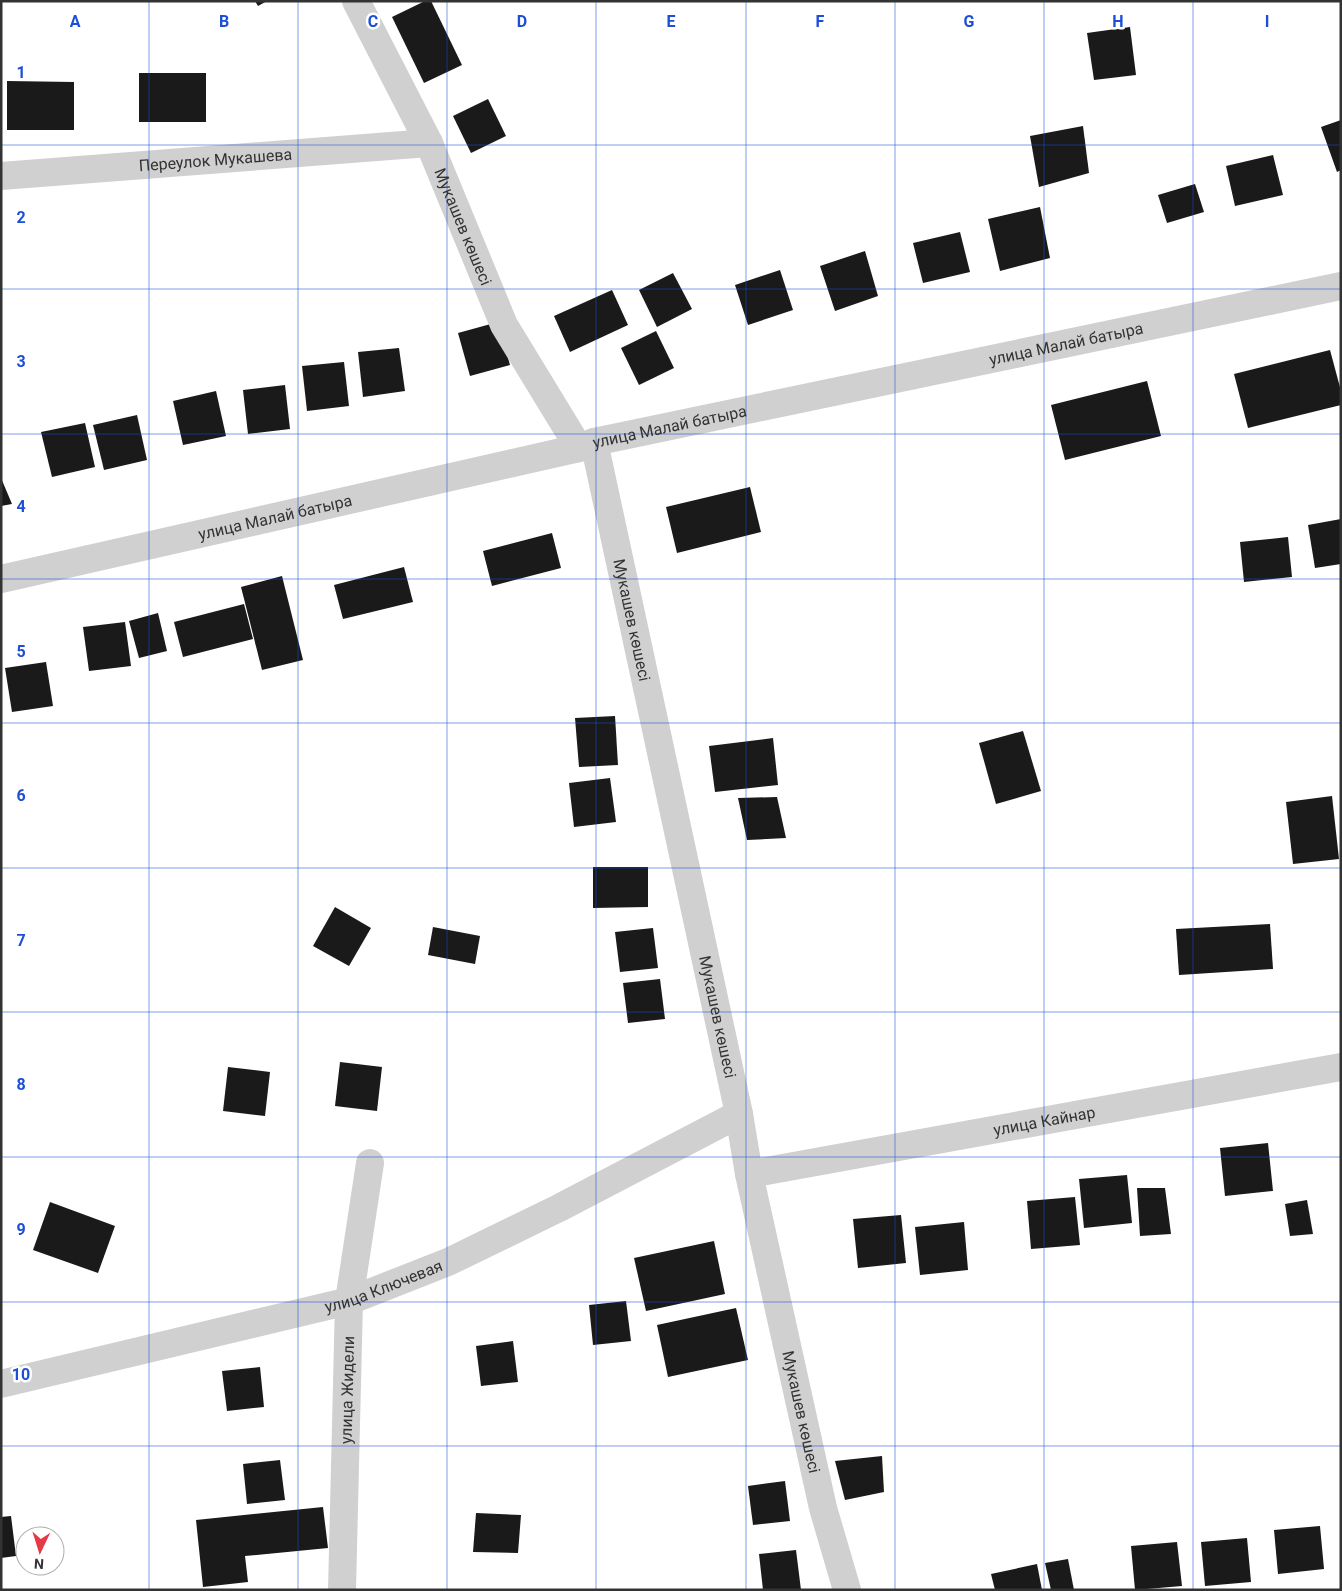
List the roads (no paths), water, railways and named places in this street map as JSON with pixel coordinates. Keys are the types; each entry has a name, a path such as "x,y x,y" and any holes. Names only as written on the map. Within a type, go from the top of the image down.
{"street":[{"name":"Мукашев көшесі","path":"356,1 429,143 504,325 587,445 739,1114 749,1174 823,1508 847,1590"},
{"name":"Переулок Мукашева","path":"1,176 429,143"},
{"name":"улица Малай батыра","path":"1,579 587,445 1341,286"},
{"name":"улица Кайнар","path":"749,1174 1341,1067"},
{"name":"улица Ключевая","path":"1,1384 349,1301 448,1262 559,1208 739,1114"},
{"name":"улица Жидели","path":"342,1590 349,1301 370,1163"}]}
